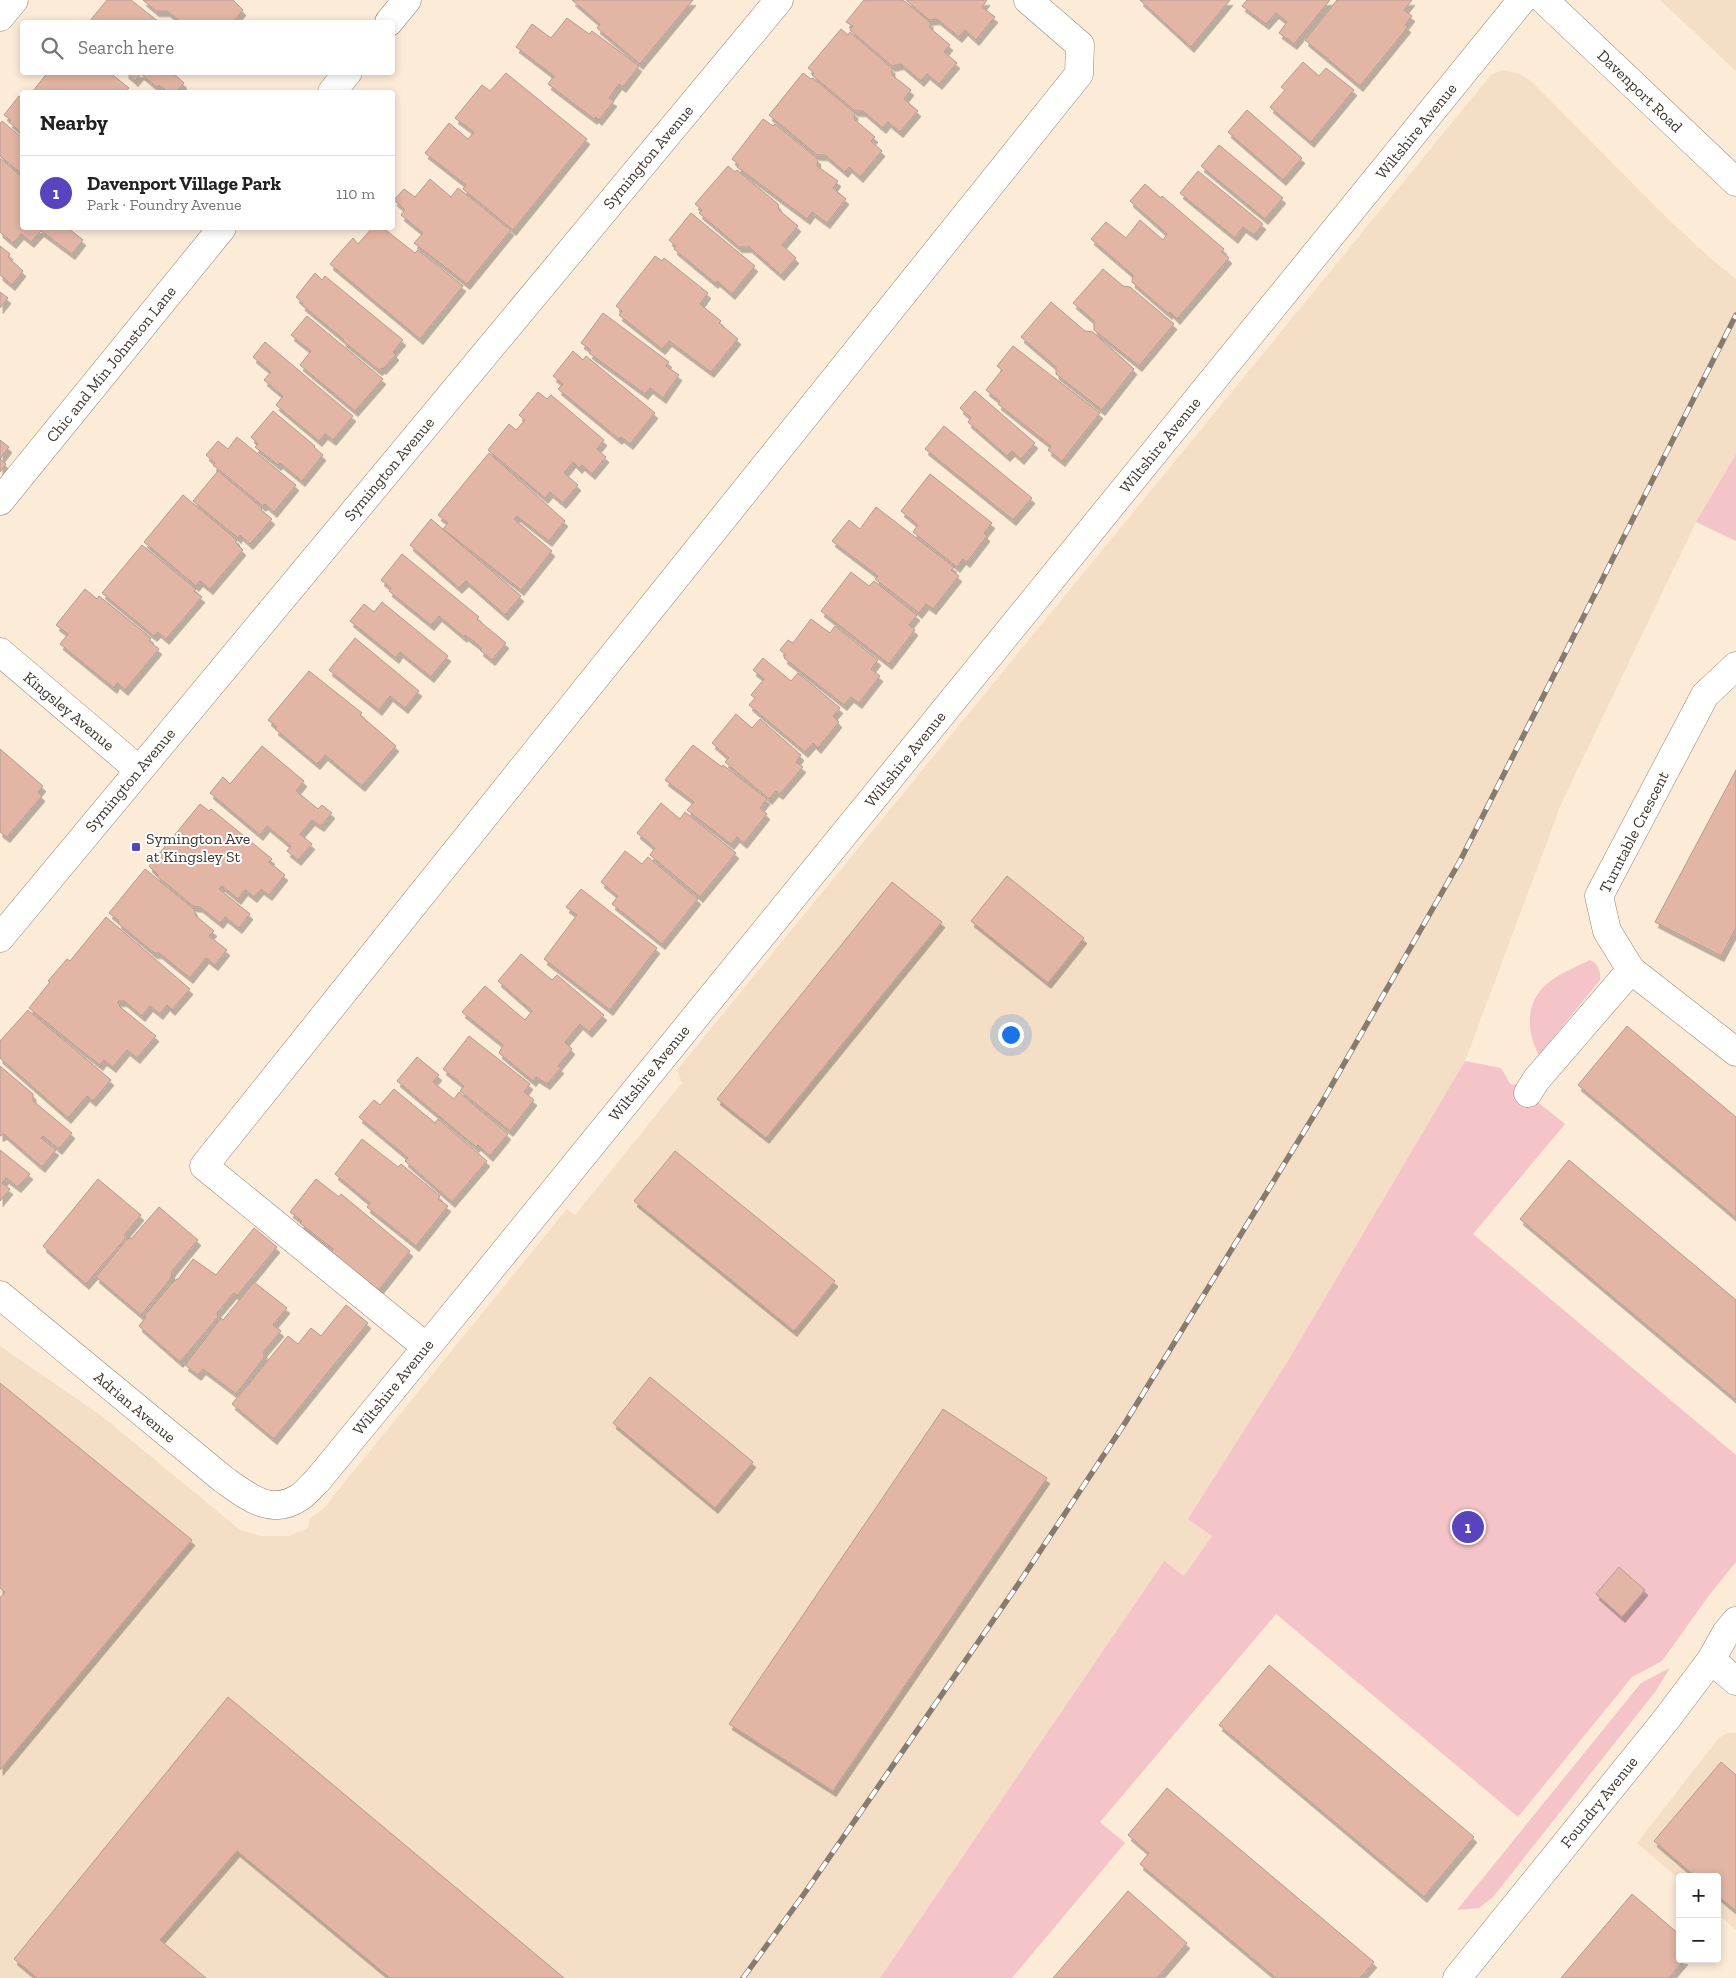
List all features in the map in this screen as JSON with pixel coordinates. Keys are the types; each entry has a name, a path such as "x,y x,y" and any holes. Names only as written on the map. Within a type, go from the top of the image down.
{"street":[{"path":"0,17 14,0"},
{"path":"391,20 407,0"},
{"name":"Symington Avenue","path":"0,938 779,0"},
{"path":"425,1346 204,1166 1079,74 1080,45 1028,0"},
{"name":"Wiltshire Avenue","path":"278,1506 299,1497 317,1481 1522,0"},
{"name":"Davenport Road","path":"1544,0 1736,182"},
{"path":"334,90 346,75"},
{"name":"Chic and Min Johnston Lane","path":"0,500 220,230"},
{"name":"Kingsley Avenue","path":"0,652 139,770"},
{"name":"Turntable Crescent","path":"1736,666 1705,695 1599,896 1607,931 1631,970 1736,1052"},
{"path":"1528,1093 1536,1080 1631,970"},
{"name":"Adrian Avenue","path":"0,1295 223,1479 252,1500 278,1506"},
{"name":"Foundry Avenue","path":"1457,1978 1665,1721 1711,1660 1726,1633 1736,1621"},
{"path":"1711,1660 1736,1681"}],"shaded area":[{"path":"1660,0 1736,0 1736,71"},
{"path":"1502,70 1517,73 1530,80 1665,216 1736,279 1736,454 1696,522 1562,802 1465,1061 1286,1364 1189,1519 1212,1536 1184,1576 1163,1562 880,1978 0,1978 0,1346 103,1417 240,1530 261,1536 289,1536 308,1528 310,1518 323,1509 567,1209 575,1215 682,1083 677,1070 1491,75"},
{"path":"1736,454 1736,541 1696,522"},
{"path":"1590,960 1598,968 1600,980 1539,1055 1530,1027 1530,1017 1535,999 1540,990 1553,979"},
{"path":"1465,1061 1501,1068 1511,1085 1515,1084 1565,1124 1473,1234 1736,1455 1736,1562 1710,1594 1662,1661 1632,1677 1518,1817 1276,1614 1100,1822 1125,1843 1012,1978 880,1978 1164,1561 1184,1576 1212,1536 1188,1519 1286,1364"},
{"path":"1670,1668 1655,1692 1493,1897 1479,1908 1457,1910 1641,1683"},
{"path":"1727,1733 1736,1733 1736,1930 1721,1917 1721,1873 1676,1873 1676,1877 1637,1843 1719,1738"}],"building":[{"path":"107,0 131,0 156,20 91,20"},
{"path":"143,0 233,0 243,10 235,20 178,20 167,11 156,11"},
{"path":"572,0 693,0 640,64 597,28 600,24"},
{"path":"864,0 903,0 930,22 930,28 950,45 944,52 957,63 939,84 927,74 921,81 901,64 892,66 850,30 853,26 846,22"},
{"path":"906,0 987,0 982,7 995,17 976,40 965,30 959,37 937,19 929,20"},
{"path":"1140,0 1230,0 1191,47"},
{"path":"1247,0 1330,0 1294,44 1279,33 1287,22 1276,13 1266,24 1242,6"},
{"path":"1337,0 1412,0 1404,10 1412,16 1405,25 1408,27 1360,86 1305,40"},
{"path":"567,18 589,34 592,31 639,66 623,87 619,84 609,98 614,101 599,120 596,117 594,119 548,84 554,76 516,47 532,24 551,38"},
{"path":"841,29 848,35 850,32 892,68 892,75 911,90 904,99 918,111 900,132 888,122 883,128 863,111 855,111 812,75 814,73 808,68"},
{"path":"1303,62 1319,76 1326,68 1354,90 1311,142 1270,107 1285,90 1281,87"},
{"path":"506,73 587,139 513,230 463,189 466,185 425,153 449,123 468,139 474,132 455,118 482,85 490,91"},
{"path":"803,73 811,79 813,78 855,113 854,119 875,137 871,141 882,151 860,177 849,167 845,172 825,155 817,155 769,115"},
{"path":"46,75 113,75 129,88 127,90 34,90"},
{"path":"128,75 140,75 135,81"},
{"path":"142,75 175,75 184,83 178,90 165,90 159,85 158,88"},
{"path":"19,96 20,131 4,115"},
{"path":"1247,110 1302,158 1283,180 1228,132"},
{"path":"763,119 773,126 775,124 818,159 817,166 838,181 833,188 846,199 827,223 812,212 807,219 737,167 739,165 732,159"},
{"path":"2,121 20,136 20,172 0,156 0,124"},
{"path":"1219,145 1283,198 1265,219 1201,166"},
{"path":"0,158 20,175 20,230 70,230 83,240 72,254 41,231 31,242 21,234 13,243 0,232"},
{"path":"728,166 735,172 737,170 778,204 779,210 798,226 782,245 796,258 781,275 749,247 739,247 699,213 702,210 695,204"},
{"path":"1198,171 1263,224 1254,235 1243,227 1235,238 1180,193"},
{"path":"430,179 451,197 458,188 511,230 467,284 414,243 423,233 401,215 405,210 395,199 404,189 415,197"},
{"path":"1145,184 1161,198 1162,196 1224,249 1222,252 1229,258 1177,319 1132,282 1133,275 1091,239 1106,222 1126,238 1140,220 1163,240 1167,234 1130,201"},
{"path":"691,213 755,266 732,294 717,281 715,283 674,249 676,246 669,240"},
{"path":"370,230 386,230 415,253 418,250 463,286 420,339 330,264 353,238 358,244"},
{"path":"0,246 10,254 8,257 23,271 12,285 0,275"},
{"path":"655,256 662,261 664,258 708,293 700,304 721,321 719,323 738,339 711,372 669,341 662,349 619,315 622,311 616,306"},
{"path":"1103,269 1123,286 1130,287 1174,324 1139,366 1094,330 1094,321 1073,303"},
{"path":"315,273 322,280 325,276 403,340 393,352 396,355 383,369 379,370 343,341 343,339 302,305 303,303 296,297"},
{"path":"0,292 8,298 0,308"},
{"path":"1051,302 1085,331 1093,332 1134,369 1102,410 1056,374 1056,367 1021,337"},
{"path":"603,313 669,362 666,366 679,375 663,398 650,388 645,394 589,353 591,350 581,343"},
{"path":"307,316 383,379 355,411 300,365 311,351 291,335"},
{"path":"265,342 353,416 333,440 325,434 319,441 276,405 283,396 264,380 271,372 253,357"},
{"path":"1013,346 1100,413 1062,461 1048,450 1051,446 998,404 1000,401 986,390 1002,370 997,366"},
{"path":"573,351 583,360 586,356 655,413 630,444 621,437 619,439 558,389 563,384 553,376"},
{"path":"975,391 1035,443 1021,459 1012,451 1007,456 968,422 971,418 960,408"},
{"path":"538,392 547,399 551,395 604,440 597,449 606,457 592,474 582,465 579,468 573,462 564,473 578,485 563,503 550,492 545,498 488,450 509,424 516,430 525,420 519,415"},
{"path":"273,411 323,455 302,481 280,463 278,465 255,447 258,444 251,437"},
{"path":"944,426 1032,498 1013,520 925,449"},
{"path":"237,437 296,485 274,512 265,504 263,506 213,465 215,463 206,455 218,441 228,449"},
{"path":"0,440 9,447 0,459"},
{"path":"489,453 565,521 549,541 517,516 514,519 552,551 521,590 443,529 448,523 438,515"},
{"path":"0,459 6,464 0,472"},
{"path":"218,471 262,508 261,510 272,519 250,544 240,535 238,538 193,501"},
{"path":"930,474 992,523 984,533 987,536 967,562 963,559 957,567 913,532 918,525 901,511"},
{"path":"183,495 237,540 235,542 243,550 210,589 200,581 196,586 144,542"},
{"path":"876,507 954,567 951,570 959,576 933,609 926,604 919,613 875,579 878,576 832,541 849,520 860,529"},
{"path":"431,519 521,596 505,615 466,581 459,588 410,545"},
{"path":"142,545 196,589 194,591 202,597 166,639 158,632 154,636 102,593"},
{"path":"402,554 479,617 477,619 506,643 492,660 480,650 482,648 465,635 464,637 439,616 431,625 389,591 391,588 381,580"},
{"path":"851,572 869,586 874,581 917,615 909,625 915,630 889,664 821,611"},
{"path":"85,589 97,599 99,596 151,638 149,641 159,649 125,690 117,683 114,688 60,644 68,634 56,625"},
{"path":"382,602 448,656 431,677 400,652 396,658 350,621 364,604 374,612"},
{"path":"811,619 830,633 835,626 878,660 871,669 880,676 859,703 851,697 844,705 784,658 786,655 780,650 788,640 793,643"},
{"path":"355,638 419,691 405,708 390,696 379,710 329,670"},
{"path":"763,658 791,681 798,673 840,708 833,716 839,722 818,748 813,743 805,752 749,705 755,698 751,695 764,679 753,670"},
{"path":"309,671 362,713 360,715 396,746 362,786 325,755 317,764 275,729 277,727 268,720"},
{"path":"736,714 752,728 760,719 801,755 796,762 803,767 780,794 776,791 769,799 725,762 729,758 712,743"},
{"path":"693,745 722,767 723,765 767,799 760,808 767,814 744,843 737,837 731,844 687,810 694,802 665,780"},
{"path":"262,746 304,781 296,791 318,809 322,805 332,813 321,826 312,820 300,834 312,844 298,860 287,851 291,846 267,826 260,835 210,793 223,777 230,784"},
{"path":"0,749 43,786 38,792 42,796 7,837 0,832"},
{"path":"1736,770 1736,928 1721,956 1655,922"},
{"path":"661,803 680,819 685,812 736,853 700,897 650,855 655,848 637,833"},
{"path":"200,804 209,811 211,809 272,859 269,862 285,875 269,895 261,889 254,897 245,890 238,899 222,886 219,889 250,914 239,928 225,917 220,923 200,907 193,906 157,876 149,866"},
{"path":"625,851 642,864 648,857 698,899 662,944 612,904 618,896 601,882"},
{"path":"145,869 194,909 196,916 214,931 209,936 227,950 215,965 206,958 190,978 159,953 154,953 109,913"},
{"path":"1007,876 1084,938 1048,983 971,921"},
{"path":"892,882 942,922 766,1138 717,1099"},
{"path":"581,889 657,948 610,1010 544,959 577,915 566,907"},
{"path":"106,917 190,989 172,1010 167,1005 160,1014 150,1006 142,1016 124,1001 118,1001 120,1007 156,1036 137,1058 127,1050 113,1067 104,1060 100,1065 29,1008 50,982 48,981 67,959 70,961"},
{"path":"521,954 552,980 557,975 604,1015 589,1032 580,1024 565,1042 572,1049 558,1066 561,1068 547,1084 536,1077 533,1081 499,1053 503,1045 462,1012 485,986 525,1020 532,1011 498,981"},
{"path":"28,1010 111,1080 93,1101 87,1096 68,1118 0,1058 0,1041"},
{"path":"1627,1026 1736,1117 1736,1218 1578,1085"},
{"path":"469,1036 530,1084 524,1092 534,1100 510,1131 460,1091 464,1086 443,1069"},
{"path":"417,1057 439,1075 433,1082 454,1099 459,1092 508,1134 490,1156 478,1145 476,1147 397,1081"},
{"path":"0,1066 33,1094 33,1101 72,1133 59,1149 43,1136 41,1138 56,1150 42,1167 4,1134 0,1136"},
{"path":"394,1089 435,1123 438,1119 487,1161 452,1202 405,1161 408,1158 359,1117 374,1100 380,1105"},
{"path":"362,1139 398,1167 401,1164 440,1196 438,1199 448,1206 416,1246 367,1207 370,1203 335,1174"},
{"path":"0,1150 30,1174 18,1187 6,1178 2,1183 10,1189 0,1201"},
{"path":"675,1151 835,1281 794,1331 634,1201"},
{"path":"1569,1160 1736,1300 1736,1400 1520,1219"},
{"path":"98,1179 141,1215 125,1234 125,1239 86,1284 43,1246"},
{"path":"316,1179 339,1197 341,1194 410,1251 379,1290 331,1252 333,1249 300,1223 302,1221 290,1212"},
{"path":"159,1207 198,1240 172,1271 171,1278 141,1315 96,1277 127,1239 132,1238"},
{"path":"254,1228 277,1247 237,1296 234,1293 217,1313 218,1317 180,1362 139,1326 146,1317 144,1316 174,1281 179,1278 193,1259 216,1275"},
{"path":"254,1282 287,1308 273,1325 281,1331 264,1351 264,1358 236,1394 203,1369 198,1375 185,1365 221,1318 223,1320"},
{"path":"346,1305 368,1323 274,1439 232,1404 288,1336 298,1344 311,1328 321,1336"},
{"path":"650,1377 753,1462 715,1508 613,1423"},
{"path":"0,1383 192,1540 0,1770 0,1598 5,1592 0,1588"},
{"path":"943,1409 1047,1478 833,1791 729,1724"},
{"path":"1619,1567 1645,1590 1622,1617 1596,1594"},
{"path":"1269,1665 1474,1837 1424,1897 1219,1725"},
{"path":"228,1697 564,1978 390,1978 237,1851 160,1940 206,1978 37,1978 14,1959"},
{"path":"1721,1762 1736,1775 1736,1911 1721,1898 1721,1873 1691,1873 1654,1841"},
{"path":"1167,1788 1374,1962 1360,1978 1276,1978 1140,1864 1149,1853 1128,1835"},
{"path":"1128,1891 1187,1943 1157,1978 1053,1978"},
{"path":"1632,1894 1676,1932 1676,1963 1682,1963 1669,1978 1561,1978"}],"railway":[{"path":"743,1978 804,1894 1019,1583 1125,1423 1321,1104 1460,861 1736,315"}],"place":[{"name":"Symington Ave at Kingsley St","path":"136,847"},
{"name":"Davenport Village Park","path":"1468,1527"}]}
